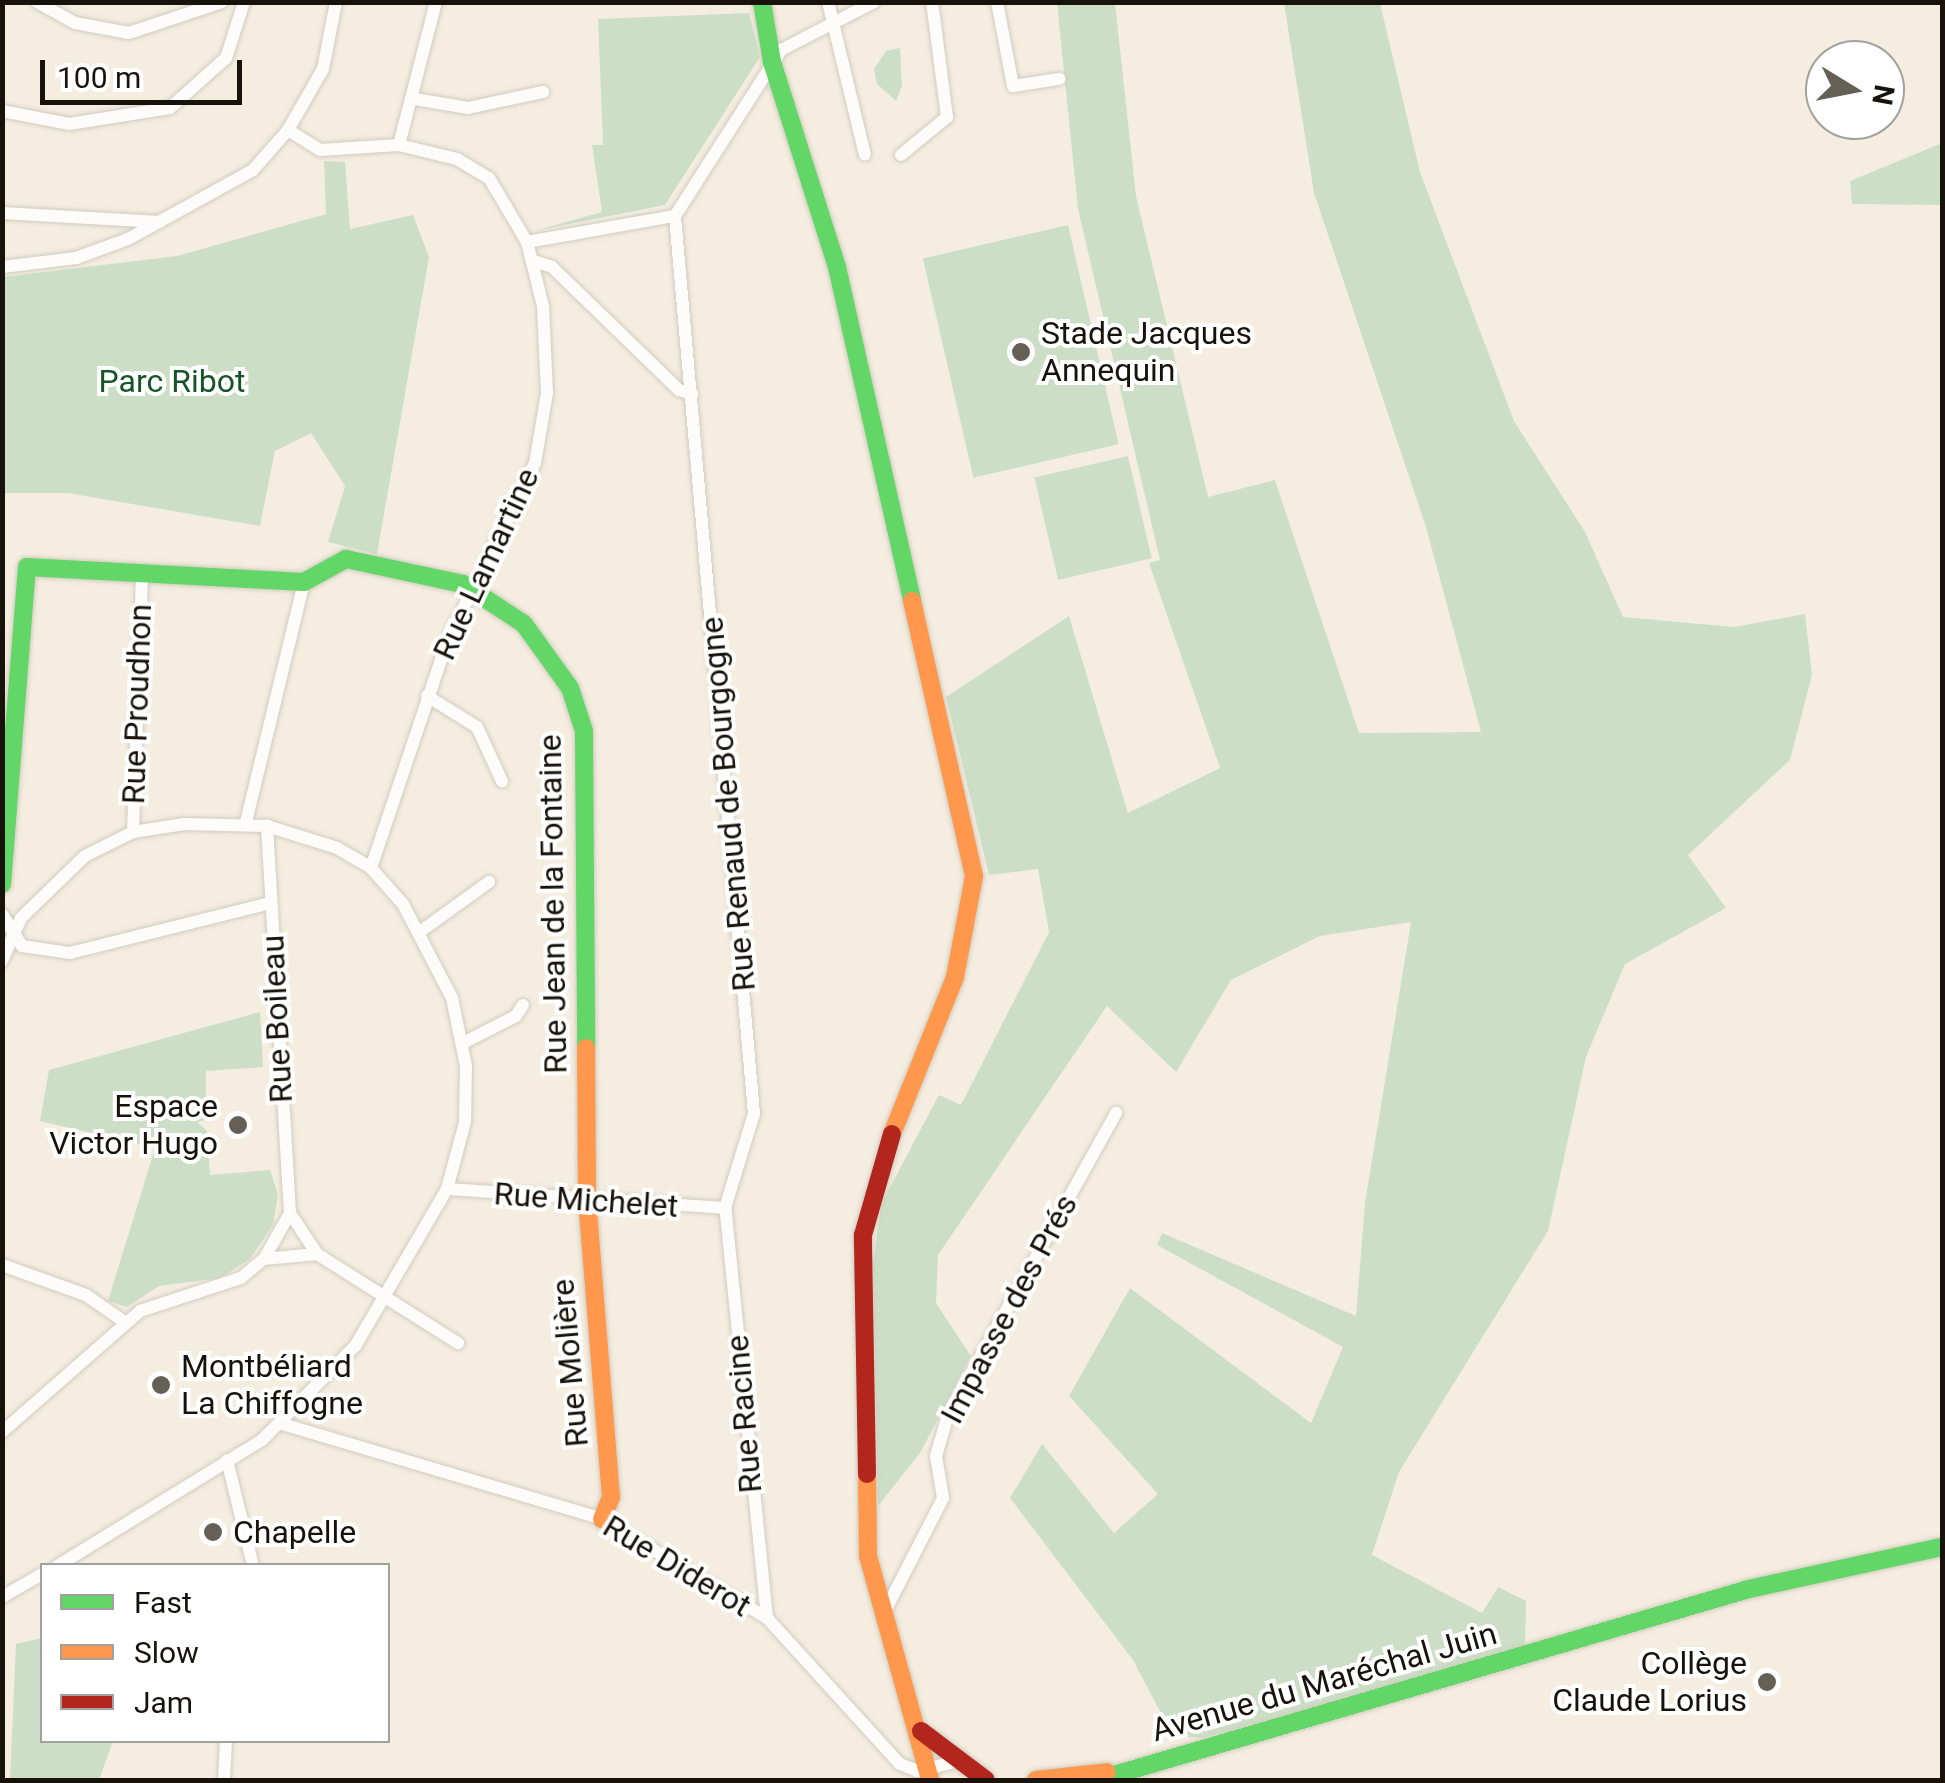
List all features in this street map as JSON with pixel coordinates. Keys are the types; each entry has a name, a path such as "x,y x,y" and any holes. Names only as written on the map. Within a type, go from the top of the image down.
{"street":[{"path":"37,2 75,23 129,33 222,2"},
{"path":"2,111 69,124 170,108 226,58 244,2"},
{"path":"2,267 76,258 217,197 288,130 323,68 336,2"},
{"path":"399,146 415,99 436,2"},
{"path":"762,2 772,62 838,268 974,876 955,976 871,1187 863,1235 868,1556 880,1620 922,1731 929,1775"},
{"path":"828,2 865,155"},
{"path":"527,242 676,216 772,62 874,2"},
{"path":"901,155 947,117 932,2"},
{"path":"997,2 1013,86 1060,79"},
{"path":"415,99 468,108 543,92"},
{"name":"Rue Lamartine","path":"288,130 334,152 399,146 457,158 489,178 534,261 547,357 542,437 428,696 371,868"},
{"path":"2,213 160,222"},
{"name":"Rue Renaud de Bourgogne","path":"676,216 754,1114 725,1208"},
{"path":"534,261 552,267 679,390 692,394"},
{"path":"2,884 26,567 304,582 346,559 476,590"},
{"name":"Rue Proudhon","path":"132,832 142,576"},
{"path":"246,822 304,582"},
{"name":"Rue Jean de la Fontaine","path":"476,590 547,650 584,731 586,1199"},
{"name":"Rue Lamartine","path":"428,696 477,728 502,780"},
{"path":"2,962 10,938 49,884 132,832 246,822 267,826 371,868 421,932 452,998 463,1043 465,1122 447,1189 388,1299 282,1424 62,1563"},
{"name":"Rue Boileau","path":"267,826 290,1213 317,1254 458,1343"},
{"path":"421,932 489,882"},
{"path":"10,938 70,953 270,903"},
{"path":"2,914 10,938"},
{"path":"463,1043 516,1016 523,1005"},
{"name":"Impasse des Prés","path":"880,1620 942,1498 936,1456 948,1415 1116,1113"},
{"name":"Rue Michelet","path":"447,1189 725,1208"},
{"name":"Rue Molière","path":"586,1199 611,1496 602,1519"},
{"name":"Rue Racine","path":"725,1208 768,1618"},
{"path":"2,1432 156,1300 227,1284 264,1259 290,1213"},
{"path":"264,1259 317,1254"},
{"path":"2,1265 86,1295 126,1323"},
{"name":"Rue Diderot","path":"282,1424 602,1519 768,1618 900,1764 906,1780"},
{"path":"227,1460 252,1563"},
{"name":"Avenue du Maréchal Juin","path":"1097,1780 1749,1588 1942,1547"},
{"path":"2,1597 40,1575"},
{"path":"922,1731 986,1780"},
{"path":"224,1780 226,1743"},
{"path":"900,1764 929,1775 958,1761"},
{"name":"Avenue du Maréchal Juin","path":"1036,1780 1122,1770"}],"green space":[{"path":"1057,3 1115,3 1136,196 1208,497 1275,480 1359,733 1481,732 1426,527 1314,193 1284,3 1380,3 1420,172 1514,421 1585,532 1623,617 1734,627 1805,614 1812,675 1790,760 1688,855 1726,908 1625,964 1586,1057 1548,1231 1399,1472 1372,1555 1482,1613 1498,1587 1526,1601 1525,1653 1202,1738 1173,1736 1133,1660 1010,1498 1042,1444 1114,1533 1158,1494 1069,1396 1130,1288 1311,1423 1343,1347 1157,1245 1162,1233 1356,1316 1365,1203 1411,922 1320,936 1231,980 1176,1072 1107,1006 938,1255 936,1303 971,1356 920,1453 878,1506 873,1265 881,1204 939,1095 961,1105 1049,932 1038,869 989,875 946,697 1069,616 1128,813 1220,768 1149,563 1160,560 1078,209"},
{"path":"749,13 760,57 665,205 534,231 602,212 592,145 603,145 598,19"},
{"path":"900,48 902,86 896,101 877,84 874,69 886,51"},
{"path":"1942,143 1942,205 1852,204 1850,181"},
{"name":"Parc Ribot","path":"324,161 345,162 350,229 413,215 429,257 377,554 328,542 345,486 311,433 275,451 260,526 68,493 3,493 3,277 177,256 326,214"},
{"name":"Stade Jacques Annequin","path":"1068,225 1119,444 973,478 923,259"},
{"path":"1128,456 1152,558 1058,580 1034,478"},
{"path":"260,1012 263,1067 206,1071 206,1120 197,1122 207,1131 210,1175 270,1170 278,1195 273,1225 250,1259 220,1278 159,1286 127,1307 108,1301 155,1148 40,1121 49,1070"},
{"path":"40,1638 40,1743 112,1743 99,1780 10,1780 16,1644"}],"traffic: fast":[{"path":"762,2 772,62 837,267 912,601"},
{"path":"2,884 27,567 304,582 346,559 463,584 524,624 570,688 584,731 586,1048"},
{"path":"1097,1780 1749,1589 1942,1547"}],"traffic: slow":[{"path":"892,1134 955,977 974,876 912,601"},
{"path":"586,1048 587,1199 611,1497 602,1519"},
{"path":"867,1474 868,1556 930,1780"},
{"path":"1036,1780 1107,1772"}],"traffic: jam":[{"path":"867,1474 863,1235 892,1134"},
{"path":"921,1731 986,1780"}],"place":[{"name":"Stade Jacques Annequin","path":"1021,352"},
{"name":"Espace Victor Hugo","path":"238,1125"},
{"name":"Montbéliard La Chiffogne","path":"161,1385"},
{"name":"Chapelle","path":"213,1532"},
{"name":"Collège Claude Lorius","path":"1767,1682"}]}
